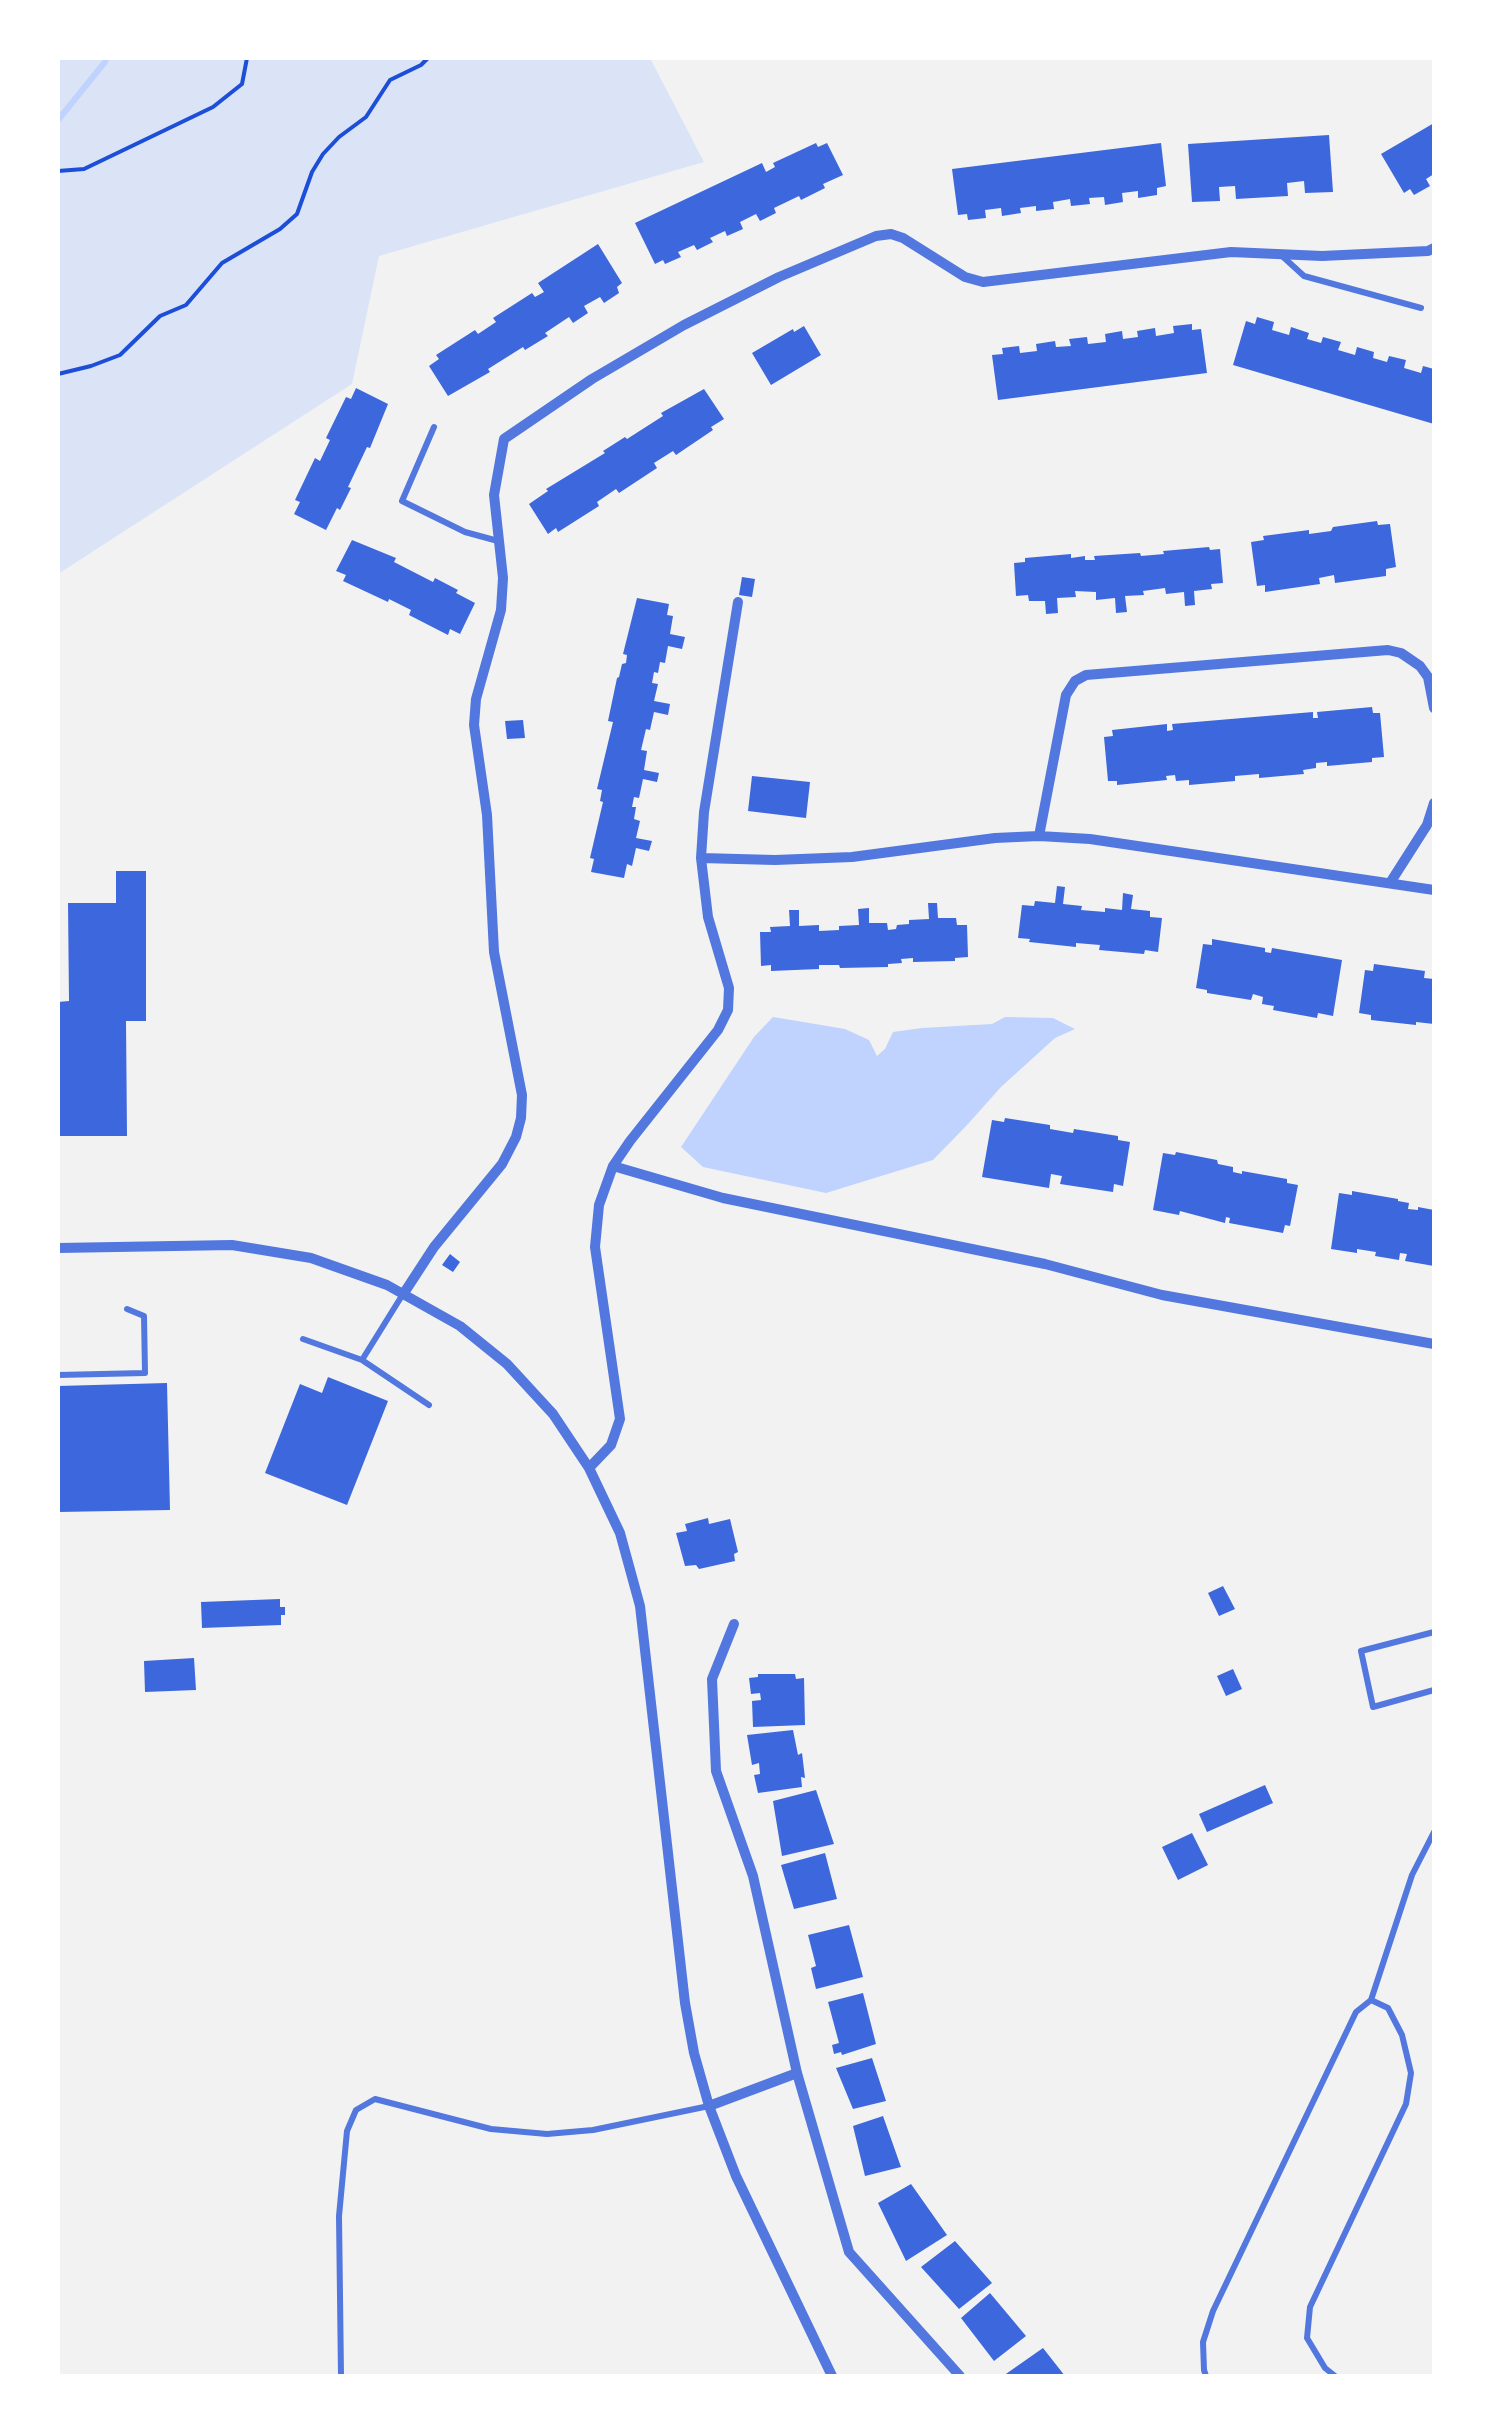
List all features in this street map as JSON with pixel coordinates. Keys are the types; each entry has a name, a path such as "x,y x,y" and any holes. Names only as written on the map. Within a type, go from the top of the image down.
{"street":[{"path":"404,1293 434,1247 502,1164 521,1118 522,1095 494,952 487,815 474,725 476,699 501,610 503,578 494,495 504,438 592,378 684,325 779,276 876,236 890,234 903,238 965,277 983,282 1232,252 1322,256 1432,251"},
{"path":"589,1468 612,1445 620,1419 595,1247 599,1205 613,1166 718,1030 728,1010 729,988 708,917 701,858 704,812 738,602"},
{"path":"1039,836 1066,694 1075,681 1086,675 1388,650 1401,653 1420,666 1433,688 1434,708"},
{"path":"1390,883 1427,824 1434,803"},
{"path":"701,858 852,857 1039,836 1090,839 1434,890"},
{"path":"613,1166 723,1198 1046,1264 1162,1295 1434,1344"},
{"path":"58,1248 192,1244 311,1258 404,1293 460,1326 507,1364 553,1414 589,1468 620,1533 640,1606 685,2003 709,2106 736,2176 832,2376"},
{"path":"734,1624 712,1680 716,1771 753,1876 797,2073 850,2252 960,2376"},
{"path":"709,2106 797,2073"}],"lane":[{"path":"1280,254 1304,276 1421,308"},
{"path":"434,427 402,501 466,532 499,542"},
{"path":"362,1360 404,1293"},
{"path":"58,1375 144,1373 144,1316 126,1310"},
{"path":"304,1339 362,1360 429,1406"},
{"path":"1434,1632 1360,1651 1373,1707 1434,1690"},
{"path":"1206,2376 1204,2342 1213,2311 1356,2012 1371,2000 1412,1875 1434,1832"},
{"path":"1335,2376 1307,2338 1310,2307 1406,2104 1410,2073 1402,2035 1388,2008 1371,2000"},
{"path":"341,2376 339,2216 347,2132 356,2110 375,2099 491,2129 548,2134 592,2130 709,2106"}],"path":[{"path":"58,171 84,169 213,107 242,84 247,58"},
{"path":"58,374 120,355 160,316 186,305 222,263 280,229 296,214 323,154 366,117 390,80 428,58"}],"shaded area":[{"path":"58,58 650,58 704,162 379,256 352,384 58,574"}],"water":[{"path":"773,1017 845,1029 869,1040 877,1056 893,1032 922,1028 992,1024 1005,1017 1053,1018 1075,1029 1055,1038 1001,1087 933,1160 826,1193 703,1167 681,1147 754,1037"}],"building":[{"path":"1434,123 1434,174 1426,179 1430,186 1414,195 1410,189 1404,193 1381,154"},
{"path":"1329,135 1333,192 1305,193 1304,181 1287,183 1288,196 1236,199 1235,186 1219,187 1220,201 1192,202 1188,144"},
{"path":"816,143 818,147 827,143 843,175 801,200 799,196 774,208 776,213 760,221 756,214 740,222 743,229 727,236 725,231 697,250 694,245 678,252 681,257 655,264 635,223 762,163 766,172 775,167 773,163"},
{"path":"1161,143 1166,186 1157,188 1157,195 1138,198 1138,191 1122,193 1123,202 1105,205 1104,197 1089,198 1090,204 1071,206 1070,199 1053,202 1054,209 1020,208 1021,213 1002,216 1001,208 985,210 986,218 968,220 967,214 958,215 952,169"},
{"path":"598,244 622,283 617,287 619,293 604,303 600,297 584,306 588,313 573,323 569,317 545,333 548,336 525,350 523,347 448,396 429,366 439,359 436,355 475,330 478,334 496,322 493,318 532,293 535,297 544,292 538,283"},
{"path":"1257,317 1274,322 1272,330 1289,335 1291,327 1309,333 1307,339 1321,343 1323,337 1341,342 1338,350 1355,355 1357,347 1374,352 1373,358 1387,362 1389,356 1406,360 1404,368 1421,373 1423,366 1434,369 1434,424 1233,365 1246,321 1255,324"},
{"path":"1192,324 1192,330 1201,329 1207,373 998,400 992,355 1003,354 1002,348 1019,346 1020,353 1037,351 1036,344 1055,341 1056,347 1071,346 1069,339 1087,337 1088,344 1106,342 1105,334 1122,331 1123,339 1138,337 1137,331 1155,328 1156,336 1174,333 1173,326"},
{"path":"804,326 821,355 771,385 752,353"},
{"path":"356,388 388,404 348,487 351,488 326,530 294,514 300,502 295,500 315,458 320,461 330,440 326,438 346,397 351,399"},
{"path":"704,389 724,419 711,427 713,430 676,455 673,451 654,463 657,468 619,493 616,489 597,502 599,506 558,532 556,528 548,534 529,504 603,451"},
{"path":"1377,521 1378,525 1390,524 1396,567 1386,569 1386,576 1335,583 1334,575 1319,578 1320,584 1265,592 1265,585 1257,586 1251,542 1264,540 1263,536 1309,530 1309,534"},
{"path":"352,540 396,558 394,562 433,582 435,578 475,603 460,634 450,629 448,635 409,615 411,610 343,581 346,575 336,571"},
{"path":"1220,549 1223,583 1194,591 1195,605 1185,606 1184,592 1166,594 1165,588 1125,596 1127,612 1116,613 1115,598 1096,600 1096,592 1075,591 1076,597 1057,598 1058,613 1046,614 1045,601 1029,601 1028,595 1016,596 1014,563 1025,562 1025,558 1071,554 1071,558 1085,556 1085,560 1095,560 1094,556 1141,556"},
{"path":"742,577 755,579 752,597 739,595"},
{"path":"637,598 669,604 667,615 673,616 670,634 685,637 682,649 668,646 665,663 660,662 658,673 654,672 652,683 658,684 654,701 670,704 668,715 654,712 641,750 647,751 644,770 659,773 657,782 643,779 639,798 634,797 632,807 636,807 634,819 640,821 636,838 652,841 649,851 636,848 624,878 591,872 594,859 590,858 603,802 602,790 597,789 613,722 608,721 617,678 626,663 627,655 623,654"},
{"path":"1372,707 1373,713 1380,713 1384,757 1372,758 1372,762 1327,766 1327,762 1316,763 1316,768 1303,770 1304,774 1235,776 1235,781 1189,785 1189,780 1176,781 1175,775 1166,776 1167,780 1117,785 1117,781 1108,781 1104,737 1113,736 1112,730 1167,724 1167,731 1173,730 1172,724 1313,712 1313,718 1318,718 1317,712"},
{"path":"523,720 525,738 507,739 505,721"},
{"path":"752,776 810,782 806,818 748,811"},
{"path":"116,871 146,871 146,1021 126,1021 127,1136 58,1136 58,1002 69,1001 68,903 116,903"},
{"path":"1057,886 1065,887 1063,904 1082,906 1081,910 1122,910 1123,893 1133,895 1131,909 1150,911 1150,917 1162,918 1158,952 1099,950 1100,945 1076,943 1076,947 1018,938 1022,905 1034,906 1035,901 1055,903"},
{"path":"928,903 937,903 938,918 956,918 957,925 967,925 968,957 955,961 901,959 902,963 888,967 819,965 819,969 771,971 771,965 761,966 760,932 790,926 789,910 799,910 799,926 819,925 819,931 859,925 858,909 869,908 869,923 887,923 888,930 909,924 909,920 929,919"},
{"path":"1212,939 1265,948 1265,952 1271,953 1272,948 1342,960 1333,1016 1318,1013 1317,1018 1273,1010 1274,1006 1262,1004 1263,997 1253,994 1251,1000 1196,988 1203,944 1212,945"},
{"path":"1374,964 1425,971 1424,978 1434,979 1434,1024 1371,1020 1371,1015 1359,1013 1365,970 1373,971"},
{"path":"1005,1118 1073,1133 1074,1129 1118,1136 1118,1140 1130,1142 1123,1186 1114,1184 1113,1192 1060,1184 1062,1176 1051,1174 1049,1188 982,1177 992,1120 1004,1122"},
{"path":"1163,1153 1217,1160 1218,1164 1233,1167 1233,1172 1287,1179 1287,1183 1298,1185 1290,1226 1285,1225 1283,1233 1229,1223 1230,1218 1226,1217 1225,1223 1180,1211 1179,1215 1153,1210"},
{"path":"1352,1191 1398,1199 1409,1203 1408,1209 1434,1210 1434,1266 1405,1261 1407,1254 1400,1253 1399,1260 1375,1256 1376,1252 1331,1249 1339,1193 1352,1195"},
{"path":"450,1254 460,1262 453,1272 442,1265"},
{"path":"328,1377 388,1401 347,1505 265,1473 300,1384 322,1393"},
{"path":"167,1383 170,1510 58,1512 58,1386"},
{"path":"708,1518 709,1524 730,1519 738,1552 734,1554 735,1561 699,1569 696,1565 685,1566 676,1533 687,1531 685,1524"},
{"path":"1223,1586 1235,1609 1219,1616 1208,1593"},
{"path":"280,1599 280,1607 285,1607 281,1625 202,1628 201,1602"},
{"path":"194,1658 196,1690 145,1692 144,1661"},
{"path":"1233,1669 1242,1689 1226,1696 1217,1676"},
{"path":"758,1674 795,1674 796,1679 804,1678 805,1725 753,1727 752,1701 761,1700 760,1693 751,1694 749,1678"},
{"path":"793,1730 798,1755 802,1753 802,1787 758,1793 754,1775 760,1774 759,1763 752,1765 747,1735"},
{"path":"1265,1785 1273,1803 1207,1832 1199,1814"},
{"path":"816,1790 834,1844 782,1856 773,1801"},
{"path":"1192,1833 1208,1865 1178,1880 1162,1847"},
{"path":"825,1853 837,1899 794,1909 781,1865"},
{"path":"849,1925 863,1977 816,1989 811,1968 816,1966 808,1935"},
{"path":"863,1993 876,2044 834,2054 832,2045 839,2043 828,2002"},
{"path":"872,2058 886,2101 853,2109 836,2068"},
{"path":"883,2116 901,2167 865,2176 853,2126"},
{"path":"911,2184 947,2235 906,2261 878,2203"},
{"path":"955,2241 992,2283 959,2309 921,2267"},
{"path":"990,2293 1026,2336 994,2361 961,2318"},
{"path":"1043,2348 1065,2376 1003,2376"}],"waterway":[{"path":"58,120 106,58"}]}
